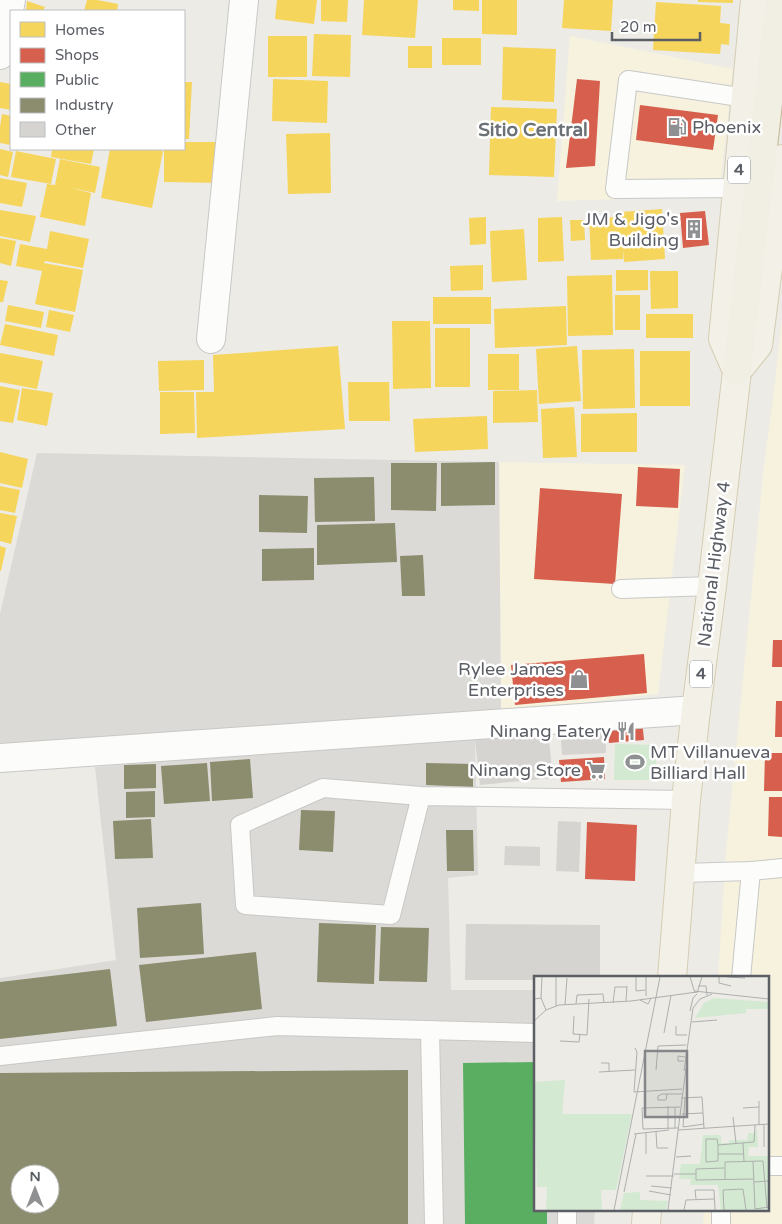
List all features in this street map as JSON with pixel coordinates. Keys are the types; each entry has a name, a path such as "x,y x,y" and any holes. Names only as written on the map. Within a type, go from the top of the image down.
{"highway":[{"path":"737,371 780,0"}],"main road":[{"name":"4","path":"737,371 723,340 755,0"},
{"path":"737,371 758,345 782,159"},
{"name":"National Highway 4","path":"672,976 682,872 686,800 737,371"}],"street":[{"path":"0,55 11,0"},
{"path":"212,340 244,0"},
{"path":"0,758 696,710"}],"lane":[{"path":"737,188 614,189 628,80 746,98"},
{"path":"621,589 712,586"},
{"path":"421,796 391,915 245,905 240,825 323,788 421,796 686,800"},
{"path":"682,872 782,868"},
{"path":"741,976 751,870"},
{"path":"0,1056 277,1026 534,1033"},
{"path":"430,1030 434,1224"}],"shaded area":[{"path":"570,36 733,69 719,196 557,201"},
{"path":"782,318 782,1224 703,1224 704,1212 770,1212 770,976 718,976 726,852 764,464"},
{"path":"37,453 499,462 501,712 0,749 0,614"},
{"path":"499,462 685,465 658,694 501,712"},
{"path":"475,736 478,875 448,878 451,990 534,990 534,1212 595,1212 594,1224 0,1224 0,978 116,960 95,767"}],"green space":[{"name":"MT Villanueva Billiard Hall","path":"615,744 656,745 656,780 614,780"}],"building: Homes":[{"path":"87,0 118,4 117,10 84,10"},
{"path":"277,0 317,0 314,24 275,19"},
{"path":"321,0 348,0 347,22 321,21"},
{"path":"364,0 418,0 415,38 362,35"},
{"path":"453,0 479,0 479,11 453,10"},
{"path":"482,0 517,0 517,35 482,34"},
{"path":"564,0 613,0 611,31 562,28"},
{"path":"698,0 733,0 733,3 698,2"},
{"path":"27,1 45,7 44,10 26,10"},
{"path":"656,2 721,6 720,23 730,24 729,45 721,44 720,54 653,50"},
{"path":"314,34 351,35 350,77 312,76"},
{"path":"268,36 307,36 307,77 268,77"},
{"path":"442,38 481,38 481,65 442,65"},
{"path":"408,46 432,46 432,68 408,68"},
{"path":"503,47 556,49 554,102 502,100"},
{"path":"273,79 328,81 327,123 272,121"},
{"path":"0,82 10,84 10,110 0,108"},
{"path":"185,82 192,82 189,139 185,139"},
{"path":"491,107 557,109 554,177 489,175"},
{"path":"2,114 10,116 10,145 0,143"},
{"path":"330,133 331,193 288,194 286,134"},
{"path":"185,142 222,142 222,183 164,182 164,150 185,150"},
{"path":"0,149 13,152 8,177 0,175"},
{"path":"52,150 94,150 91,164 51,157"},
{"path":"110,150 163,151 152,208 101,198"},
{"path":"16,151 56,159 51,184 11,177"},
{"path":"60,159 100,167 95,193 68,187 91,193 85,226 40,217 47,184 55,185"},
{"path":"0,178 27,183 22,207 0,203"},
{"path":"662,209 665,259 624,262 623,250 623,259 591,260 589,218 622,217 621,212"},
{"path":"0,210 36,216 30,242 0,236"},
{"path":"486,217 486,244 470,245 469,218"},
{"path":"562,217 564,261 538,262 538,218"},
{"path":"570,220 584,220 585,240 571,241"},
{"path":"524,229 527,280 492,282 490,231"},
{"path":"50,231 89,239 83,268 45,261 44,263 83,270 75,312 35,304 42,271 16,266 20,244 47,249"},
{"path":"0,238 16,241 11,266 0,263"},
{"path":"483,265 483,290 451,291 450,266"},
{"path":"616,270 648,270 648,290 616,291"},
{"path":"650,271 678,271 678,308 651,309"},
{"path":"612,275 613,335 568,336 567,276"},
{"path":"0,280 8,281 3,302 0,302"},
{"path":"615,295 640,295 640,330 615,330"},
{"path":"433,297 491,297 491,324 433,324"},
{"path":"8,305 44,312 41,328 5,321"},
{"path":"566,306 567,345 495,348 494,309"},
{"path":"49,310 74,315 70,332 46,327"},
{"path":"646,314 693,314 693,338 646,338"},
{"path":"392,321 430,321 431,388 393,389"},
{"path":"5,324 58,335 54,356 0,345"},
{"path":"435,328 470,328 470,387 435,387"},
{"path":"338,346 345,429 197,438 196,392 214,392 213,355"},
{"path":"577,346 581,401 539,404 536,349"},
{"path":"634,349 635,408 583,409 582,350"},
{"path":"640,351 690,351 690,406 640,406"},
{"path":"0,353 43,361 37,389 0,382"},
{"path":"488,354 519,354 519,390 488,390"},
{"path":"204,360 204,390 159,391 158,361"},
{"path":"348,382 389,382 390,421 349,421"},
{"path":"0,386 20,390 13,423 0,421"},
{"path":"22,388 53,393 47,426 17,420"},
{"path":"537,390 538,422 493,423 493,391"},
{"path":"160,392 194,392 195,433 160,434"},
{"path":"574,407 577,457 543,458 541,409"},
{"path":"637,413 637,452 581,452 581,414"},
{"path":"487,416 488,449 415,452 413,419"},
{"path":"0,452 28,459 22,488 0,483"},
{"path":"0,486 20,490 15,513 0,510"},
{"path":"0,513 17,516 11,544 0,541"},
{"path":"0,546 6,548 1,571 0,571"}],"building: Shops":[{"path":"577,79 600,81 595,166 566,168"},
{"name":"Phoenix","path":"640,105 718,115 713,150 636,140"},
{"name":"JM & Jigo's Building","path":"705,211 709,245 683,248 680,213"},
{"path":"638,467 680,469 678,508 636,506"},
{"path":"540,488 622,494 615,584 534,579"},
{"path":"773,640 782,640 782,667 772,667"},
{"name":"Rylee James Enterprises","path":"644,654 647,693 515,705 511,665"},
{"path":"776,701 782,701 782,737 775,737"},
{"name":"Ninang Eatery","path":"642,720 644,740 609,743 607,722"},
{"path":"765,753 782,753 782,791 764,791"},
{"path":"604,757 605,779 561,782 559,760"},
{"path":"769,797 782,797 782,837 768,836"},
{"path":"587,822 637,825 635,881 585,879"}],"building: Public":[{"path":"534,1062 534,1212 547,1212 547,1224 465,1224 463,1063"}],"building: Industry":[{"path":"495,462 495,505 441,506 441,463"},
{"path":"391,463 437,463 436,511 391,510"},
{"path":"374,477 375,521 315,522 314,478"},
{"path":"259,495 308,496 307,533 259,532"},
{"path":"395,523 397,562 317,565 317,525"},
{"path":"314,548 314,580 262,581 262,549"},
{"path":"423,555 425,596 402,596 400,556"},
{"path":"250,759 253,798 212,801 210,762"},
{"path":"207,763 210,801 164,804 161,766"},
{"path":"426,763 473,764 473,787 426,785"},
{"path":"156,764 156,788 124,789 124,765"},
{"path":"155,791 155,817 126,818 126,792"},
{"path":"301,810 335,811 333,852 299,850"},
{"path":"151,819 153,858 115,859 113,821"},
{"path":"446,830 473,830 474,871 447,871"},
{"path":"201,903 204,954 140,958 137,908"},
{"path":"319,923 376,925 374,984 317,982"},
{"path":"381,927 429,928 427,982 379,981"},
{"path":"256,952 262,1009 146,1022 139,965"},
{"path":"110,969 117,1026 0,1039 0,982"},
{"path":"408,1070 408,1224 0,1224 0,1073"}],"building: Other":[{"path":"605,724 606,753 562,755 560,726"},
{"path":"548,731 553,778 480,785 475,739"},
{"path":"558,821 581,822 579,872 556,871"},
{"path":"505,846 540,847 540,866 504,865"},
{"path":"466,924 600,925 600,976 534,976 534,980 465,980"}],"place":[{"name":"Phoenix","path":"677,127"},
{"name":"JM & Jigo's Building","path":"694,229"},
{"name":"Rylee James Enterprises","path":"579,679"},
{"name":"Ninang Eatery","path":"626,731"},
{"name":"MT Villanueva Billiard Hall","path":"635,762"},
{"name":"Ninang Store","path":"596,770"}],"district":[{"name":"Sitio Central","path":"533,130"}]}
